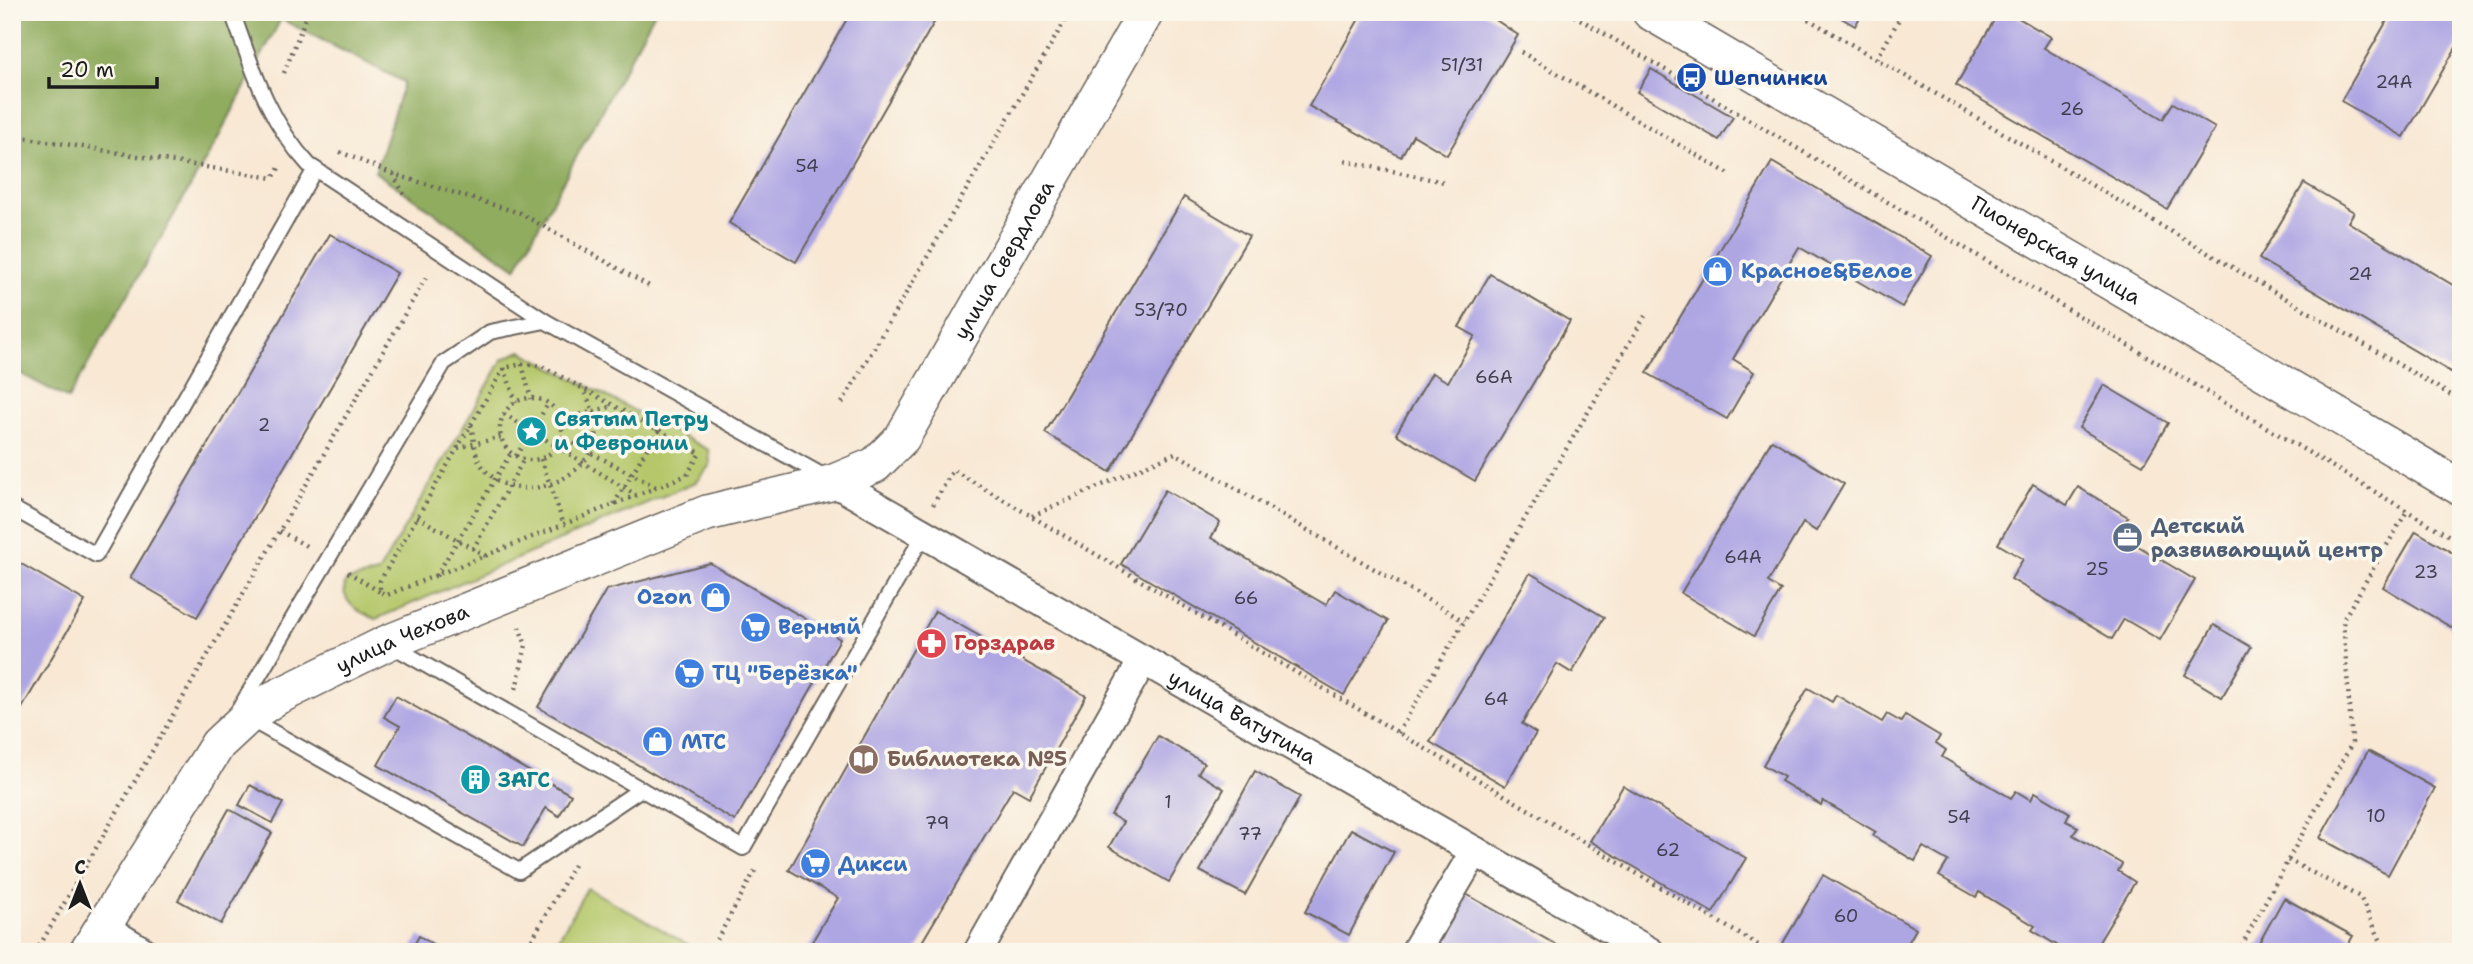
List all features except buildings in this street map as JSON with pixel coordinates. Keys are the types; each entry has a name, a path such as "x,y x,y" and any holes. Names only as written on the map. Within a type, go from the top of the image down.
{"street":[{"name":"улица Свердлова","path":"834,482 875,466 902,438 1146,12"},
{"name":"Пионерская улица","path":"1650,12 2461,488"},
{"name":"улица Ватутина","path":"834,482 1650,952"},
{"name":"улица Чехова","path":"94,939 218,744 247,717 275,698 387,643 707,513 834,482"},
{"path":"978,952 1143,660"},
{"path":"1415,952 1475,851"},
{"path":"94,939 144,952"}],"lane":[{"path":"232,12 265,104 293,148 314,169 545,321 834,482"},
{"path":"12,508 96,555 314,169"},
{"path":"218,744 443,363 490,332 545,321"},
{"path":"387,643 743,848 924,534"},
{"path":"247,717 252,723 519,871 642,789"}],"path":[{"path":"279,83 308,12"},
{"path":"842,403 1070,12"},
{"path":"1568,12 2461,543"},
{"path":"1796,12 2461,401"},
{"path":"1877,59 1903,12"},
{"path":"1521,52 1729,174"},
{"path":"12,124 22,137 273,178 301,136 393,174 520,213 649,286"},
{"path":"1345,161 1444,182"},
{"path":"36,952 437,258 393,174"},
{"path":"1398,733 1645,316"},
{"path":"522,364 531,398"},
{"path":"522,364 542,366 701,453 687,475 387,595 380,592 380,581 504,368 522,364"},
{"path":"504,368 516,402"},
{"path":"471,424 481,465 495,479 528,489 550,485 564,479 584,463 596,435 593,411 583,389"},
{"path":"531,398 548,404 560,420 561,436 557,446 541,459 524,459 513,455 501,436 500,427 504,414 516,402 531,398"},
{"path":"435,576 495,479 548,404"},
{"path":"560,420 614,406"},
{"path":"504,414 637,496"},
{"path":"614,505 658,430"},
{"path":"457,449 501,436"},
{"path":"561,436 656,487"},
{"path":"1032,516 1175,453 1464,621"},
{"path":"473,549 524,459"},
{"path":"541,459 564,525"},
{"path":"953,470 1770,952"},
{"path":"2238,952 2352,744 2343,620 2407,511"},
{"path":"417,517 486,556"},
{"path":"525,952 602,816"},
{"path":"2288,860 2360,897 2386,952"}],"green space":[{"path":"12,12 655,12 516,268 375,172 404,82 281,19 216,142 68,399 12,369"},
{"path":"521,351 709,450 710,465 696,482 376,619 357,610 345,595 346,581 378,573 503,359"},
{"path":"587,888 698,950 698,952 551,952"}],"place":[{"name":"Шепчинки","path":"1691,78"},
{"name":"Красное&Белое","path":"1718,271"},
{"name":"Святым Петру и Февронии","path":"531,431"},
{"name":"Детский развивающий центр","path":"2128,538"},
{"name":"Ozon","path":"715,597"},
{"name":"Верный","path":"755,627"},
{"name":"Горздрав","path":"931,643"},
{"name":"ТЦ \"Берёзка\"","path":"689,673"},
{"name":"МТС","path":"658,742"},
{"name":"Библиотека №5","path":"864,759"},
{"name":"ЗАГС","path":"475,780"},
{"name":"Дикси","path":"815,864"}]}
